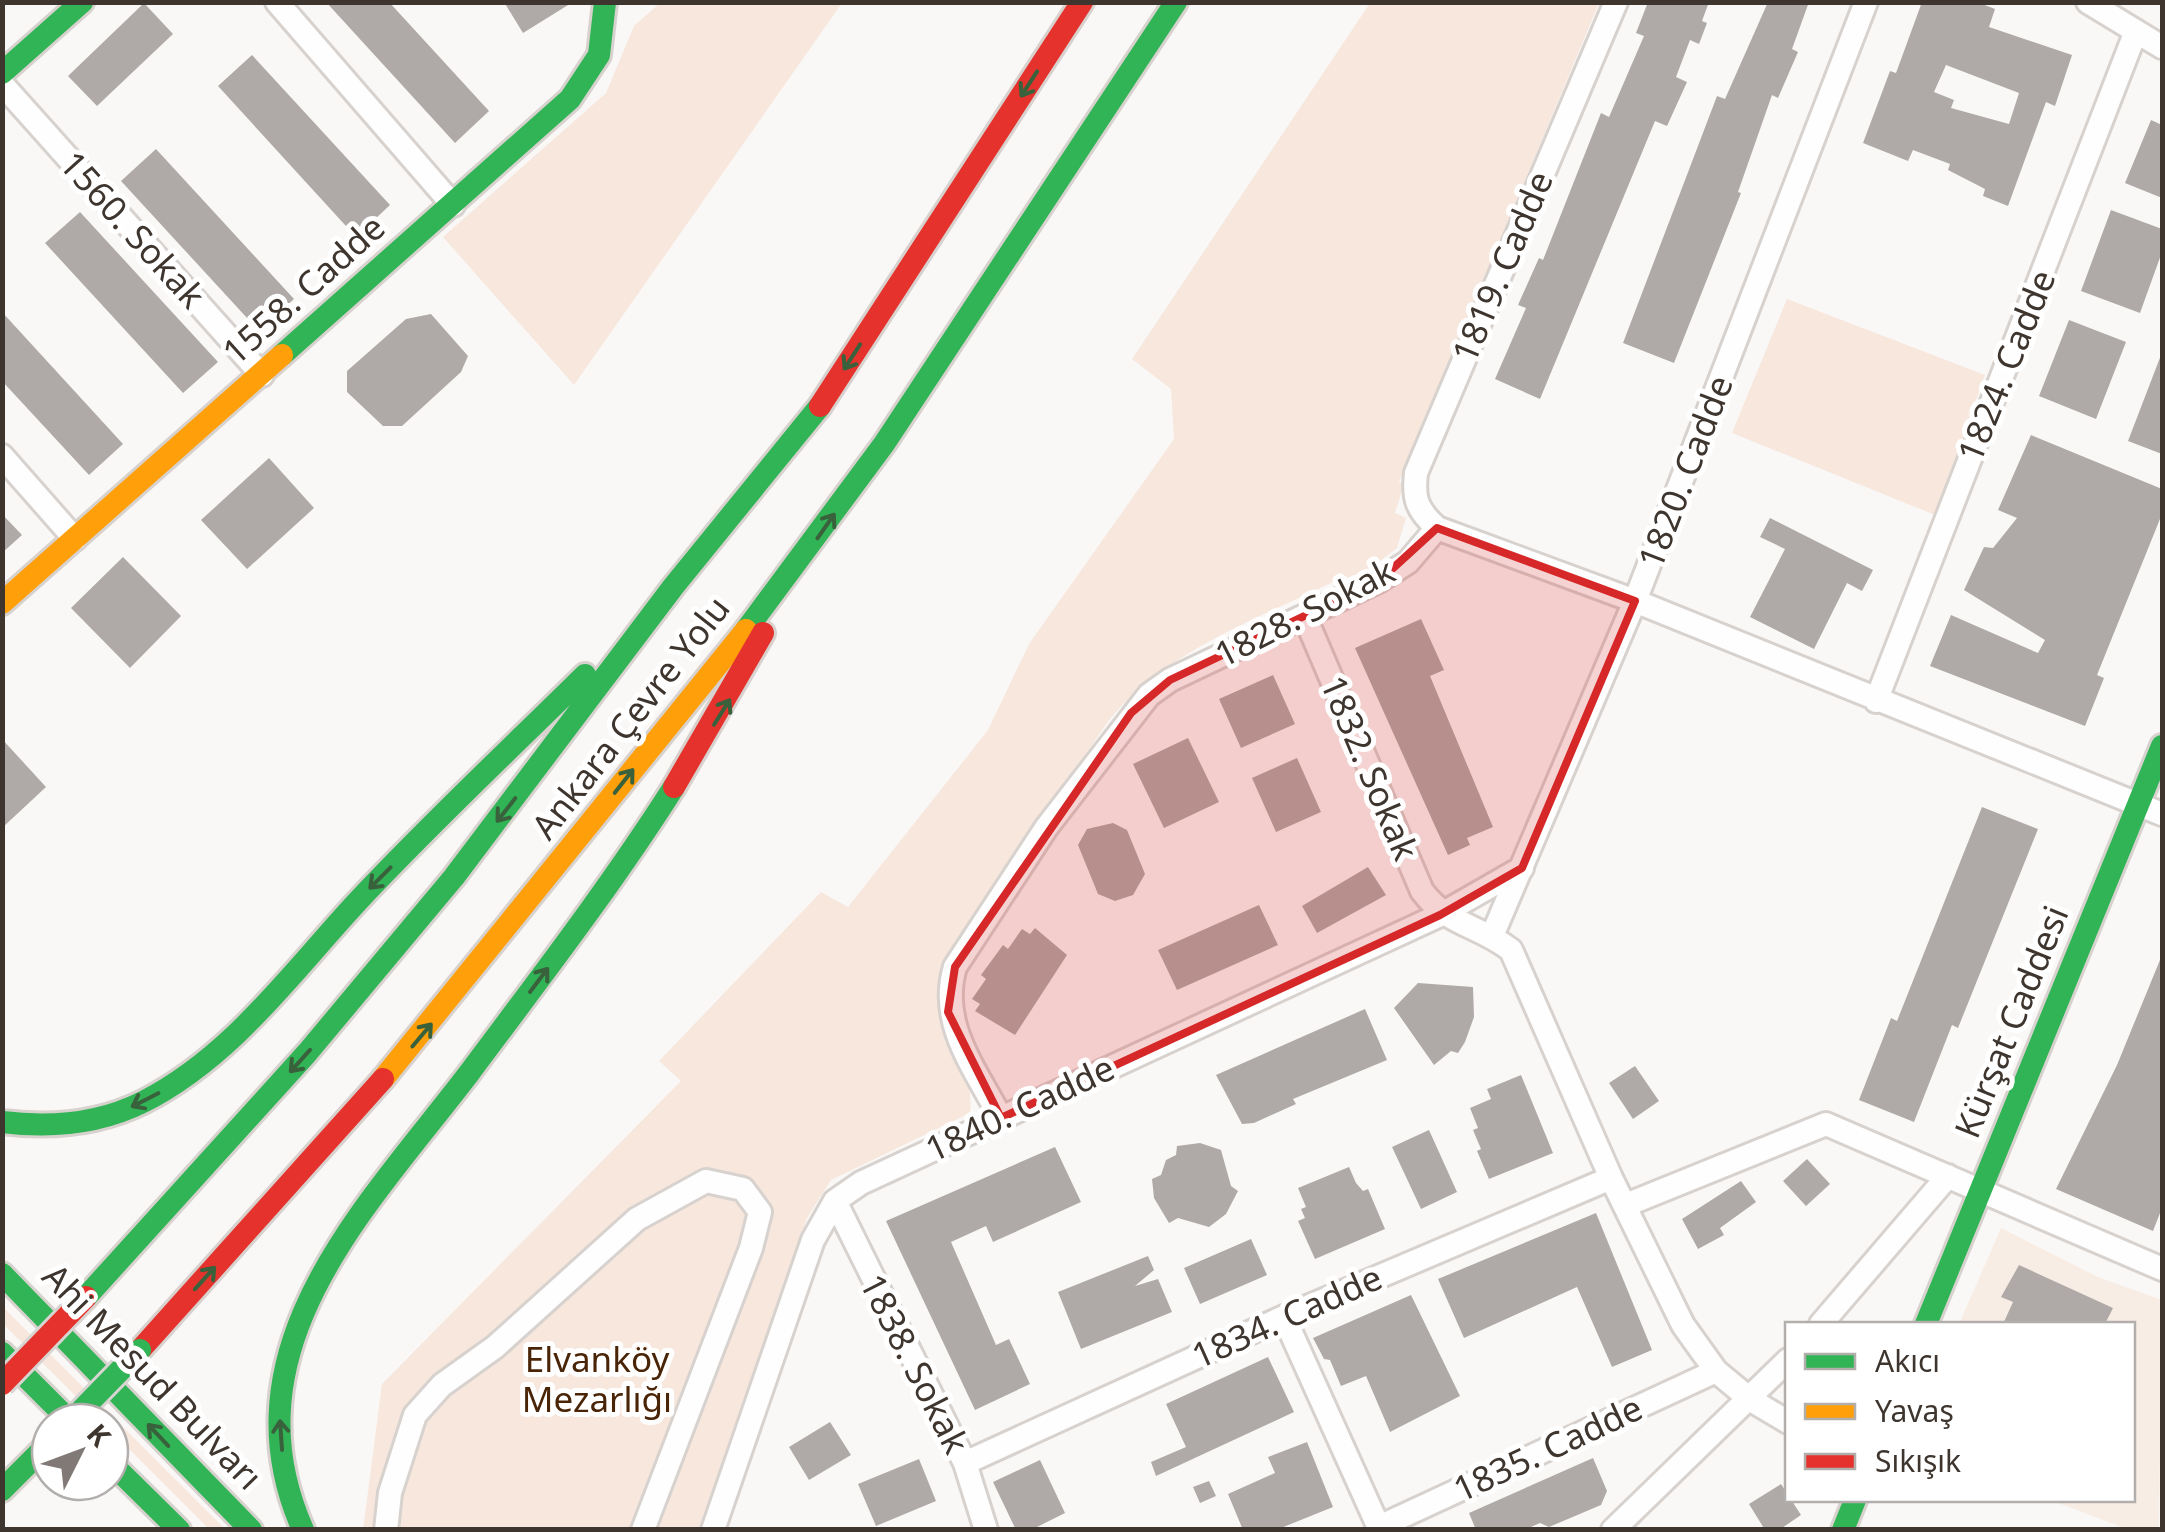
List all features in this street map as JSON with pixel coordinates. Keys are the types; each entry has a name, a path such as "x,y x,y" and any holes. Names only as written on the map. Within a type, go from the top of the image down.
{"main road":[{"path":"2,74 82,2"},
{"name":"1558. Cadde","path":"2,603 262,375 593,74 606,36 606,2"},
{"name":"Ankara Çevre Yolu","path":"2,1384 86,1297 307,1052 454,877 673,587 822,404 1082,2"},
{"name":"Ankara Çevre Yolu","path":"89,1402 416,1042 798,565 884,444 1176,2"},
{"path":"304,1530 285,1476 280,1400 292,1341 311,1297 366,1208 647,830 732,696 798,565"},
{"path":"2,1122 66,1125 97,1119 126,1110 183,1078 673,587"},
{"name":"Kürşat Caddesi","path":"1927,1322 2162,746"},
{"name":"Ahi Mesud Bulvarı","path":"2,1274 251,1530"},
{"path":"2,1353 50,1402"},
{"path":"2,1490 30,1462"},
{"path":"130,1482 179,1530"},
{"path":"1843,1530 1854,1502"}],"street":[{"path":"276,2 453,204"},
{"name":"1819. Cadde","path":"1437,528 1418,511 1414,493 1416,473 1616,2"},
{"name":"1820. Cadde","path":"1492,936 1635,601 1866,2"},
{"path":"2088,2 2162,47"},
{"name":"1824. Cadde","path":"1876,700 2136,31"},
{"name":"1560. Sokak","path":"2,84 262,375"},
{"path":"2,456 75,539"},
{"path":"1437,528 1635,601 2162,814"},
{"name":"1828. Sokak","path":"1001,1118 948,1012 948,990 955,967 1046,828 1149,695 1170,680 1305,617 1408,562 1437,528"},
{"name":"1832. Sokak","path":"1305,617 1411,868 1440,915"},
{"name":"1840. Cadde","path":"835,1200 1001,1118 1440,915 1522,868"},
{"path":"1440,915 1492,936 1511,950 1611,1178 1683,1324 1716,1370 1751,1400 1785,1420"},
{"path":"1626,1205 1826,1124 2162,1269"},
{"path":"1823,1322 1948,1176"},
{"name":"1834. Cadde","path":"965,1463 1284,1317 1611,1178"},
{"path":"386,1530 390,1493 415,1415 442,1385 494,1347 637,1219 706,1181 742,1190 760,1212 751,1248 643,1530"},
{"path":"713,1530 813,1240 835,1200"},
{"name":"1838. Sokak","path":"835,1200 965,1463 986,1530"},
{"path":"1284,1317 1380,1528"},
{"path":"1612,1530 1785,1363"},
{"name":"1835. Cadde","path":"1380,1528 1716,1370"}],"highlighted area":[{"path":"1437,528 1635,601 1522,868 1440,915 1001,1118 948,1012 955,967 1131,713 1170,680 1380,580"}],"shaded area":[{"path":"2001,1228 2098,1277 2162,1300 2159,1529 2127,1529 2055,1502 2135,1502 2135,1322 1960,1322"}],"green space":[{"path":"661,2 842,3 574,385 443,237 606,93 634,26"},
{"name":"Elvanköy Mezarlığı","path":"1370,3 1599,3 1399,482 1404,484 1395,513 1406,518 1397,548 1355,580 1345,576 1186,655 1130,697 1107,723 946,960 938,1005 942,1023 965,1072 970,1113 831,1180 807,1218 705,1529 363,1530 382,1384 681,1081 659,1061 821,892 848,907 988,730 1029,644 1174,439 1171,389 1132,359"},
{"path":"1787,299 1985,375 1935,515 1732,433"},
{"path":"2,1306 98,1402 82,1402 3,1323"},
{"path":"130,1434 225,1529 209,1529 130,1450"}],"building":[{"path":"326,2 389,2 489,111 455,143"},
{"path":"504,2 573,2 523,33"},
{"path":"1648,2 1709,2 1702,21 1707,23 1699,44 1690,40 1676,77 1687,82 1667,126 1655,121 1540,399 1495,379 1526,308 1518,305 1539,258 1543,260 1601,113 1609,117 1644,36 1636,33"},
{"path":"1768,2 1809,2 1792,49 1798,52 1778,98 1772,95 1738,192 1741,193 1674,363 1623,343 1717,96 1725,99"},
{"path":"1922,2 1977,2 1995,9 1989,27 2072,55 2055,106 2046,102 2008,206 1983,196 1985,189 1948,170 1950,164 1913,150 1908,161 1863,143 1890,71 1896,73","holes":["1946,65 2019,93 2009,124 1951,108 1954,100 1934,92"]},
{"path":"144,3 173,34 97,106 68,76"},
{"path":"252,55 390,205 356,237 218,86"},
{"path":"2151,120 2162,125 2162,198 2125,183"},
{"path":"156,149 294,299 259,331 121,181"},
{"path":"2111,210 2162,229 2162,252 2140,313 2081,291"},
{"path":"80,212 218,362 183,393 45,243"},
{"path":"2,312 123,444 89,475 2,381"},
{"path":"431,314 468,356 461,372 402,426 383,426 347,392 347,371 406,319"},
{"path":"2069,320 2126,342 2096,419 2039,396"},
{"path":"2162,355 2162,454 2128,441"},
{"path":"2031,435 2162,489 2162,514 2097,675 2104,678 2085,726 1930,666 1951,615 2038,653 2045,640 1964,590 1984,547 1993,548 2017,518 1998,510"},
{"path":"269,458 314,508 247,569 201,520"},
{"path":"2,514 22,535 2,553"},
{"path":"1770,518 1873,570 1862,591 1847,583 1814,649 1750,617 1785,549 1760,537"},
{"path":"123,557 181,616 130,668 71,608"},
{"path":"1421,619 1444,670 1430,676 1493,827 1467,838 1470,845 1448,855 1355,648"},
{"path":"1273,675 1295,724 1241,748 1219,699"},
{"path":"1188,738 1219,802 1164,828 1133,764"},
{"path":"2,739 46,787 2,828"},
{"path":"1297,758 1321,812 1276,832 1252,778"},
{"path":"1982,807 2038,829 1958,1028 1952,1025 1914,1122 1859,1100 1891,1018 1897,1021"},
{"path":"1113,823 1127,830 1145,874 1133,895 1115,901 1098,894 1078,845 1087,829"},
{"path":"1368,867 1386,895 1317,933 1302,906"},
{"path":"1259,905 1278,945 1177,990 1158,950"},
{"path":"1035,928 1067,955 1015,1035 975,1011 980,1004 972,999 986,979 981,975 1003,945 1008,949 1022,929 1030,934"},
{"path":"2162,955 2162,1208 2153,1231 2056,1189 2117,1065"},
{"path":"1418,983 1473,987 1474,1017 1465,1042 1458,1053 1451,1051 1434,1065 1394,1008"},
{"path":"1365,1009 1387,1060 1293,1099 1296,1104 1254,1123 1242,1124 1216,1075"},
{"path":"1635,1066 1659,1101 1633,1119 1609,1083"},
{"path":"1521,1075 1553,1153 1489,1179 1477,1151 1481,1149 1473,1130 1478,1128 1470,1108 1491,1099 1487,1089"},
{"path":"1429,1130 1457,1192 1421,1209 1392,1147"},
{"path":"1200,1143 1221,1150 1231,1186 1238,1191 1226,1214 1209,1227 1178,1218 1169,1223 1154,1198 1152,1179 1161,1175 1166,1160 1176,1155 1177,1146"},
{"path":"1055,1147 1081,1202 993,1242 986,1226 951,1242 996,1345 1009,1339 1030,1384 975,1410 886,1221"},
{"path":"1807,1159 1830,1184 1806,1206 1783,1181"},
{"path":"1349,1167 1356,1183 1363,1191 1368,1189 1385,1229 1315,1259 1298,1221 1305,1218 1301,1209 1306,1207 1298,1188"},
{"path":"1741,1181 1756,1202 1720,1228 1724,1235 1698,1249 1682,1219"},
{"path":"1596,1213 1652,1350 1612,1367 1577,1287 1464,1338 1438,1279"},
{"path":"1251,1239 1267,1275 1200,1304 1184,1268"},
{"path":"1148,1256 1154,1270 1135,1286 1158,1279 1172,1312 1081,1349 1058,1292"},
{"path":"2019,1265 2113,1308 2106,1322 2004,1322 2013,1302 2001,1297"},
{"path":"1411,1295 1460,1396 1390,1432 1366,1376 1341,1386 1330,1360 1324,1359 1313,1338"},
{"path":"1268,1357 1294,1412 1156,1476 1151,1462 1186,1447 1166,1404"},
{"path":"830,1422 851,1455 809,1480 789,1447"},
{"path":"1307,1442 1333,1507 1276,1530 1243,1530 1228,1494 1275,1473 1268,1457"},
{"path":"1593,1458 1607,1491 1601,1505 1549,1527 1540,1523 1524,1530 1476,1530 1469,1513"},
{"path":"919,1459 936,1501 876,1526 858,1484"},
{"path":"1040,1460 1065,1513 1031,1530 1016,1530 993,1482"},
{"path":"1209,1481 1216,1496 1200,1503 1193,1487"},
{"path":"1781,1484 1785,1502 1793,1502 1801,1515 1779,1530 1765,1530 1749,1504"}],"traffic: fast":[{"path":"2,73 82,2"},
{"path":"282,355 570,99 599,55 605,2"},
{"path":"746,630 884,444 1176,2"},
{"path":"86,1297 307,1053 454,877 673,587 820,406"},
{"path":"2,1122 56,1124 109,1115 143,1102 205,1062 259,1011 414,843 585,675"},
{"path":"1927,1322 2162,746"},
{"path":"303,1530 283,1463 281,1400 293,1340 318,1283 389,1174 575,931 674,787"},
{"path":"2,1274 251,1530"},
{"path":"89,1402 140,1350"},
{"path":"2,1353 51,1402"},
{"path":"2,1490 30,1462"},
{"path":"130,1482 179,1530"},
{"path":"1843,1530 1854,1502"}],"traffic: slow":[{"path":"2,603 282,355"},
{"path":"383,1079 746,630"}],"traffic: jam":[{"path":"820,406 1082,2"},
{"path":"674,787 763,633"},
{"path":"140,1350 383,1079"},
{"path":"2,1384 86,1297"}]}
